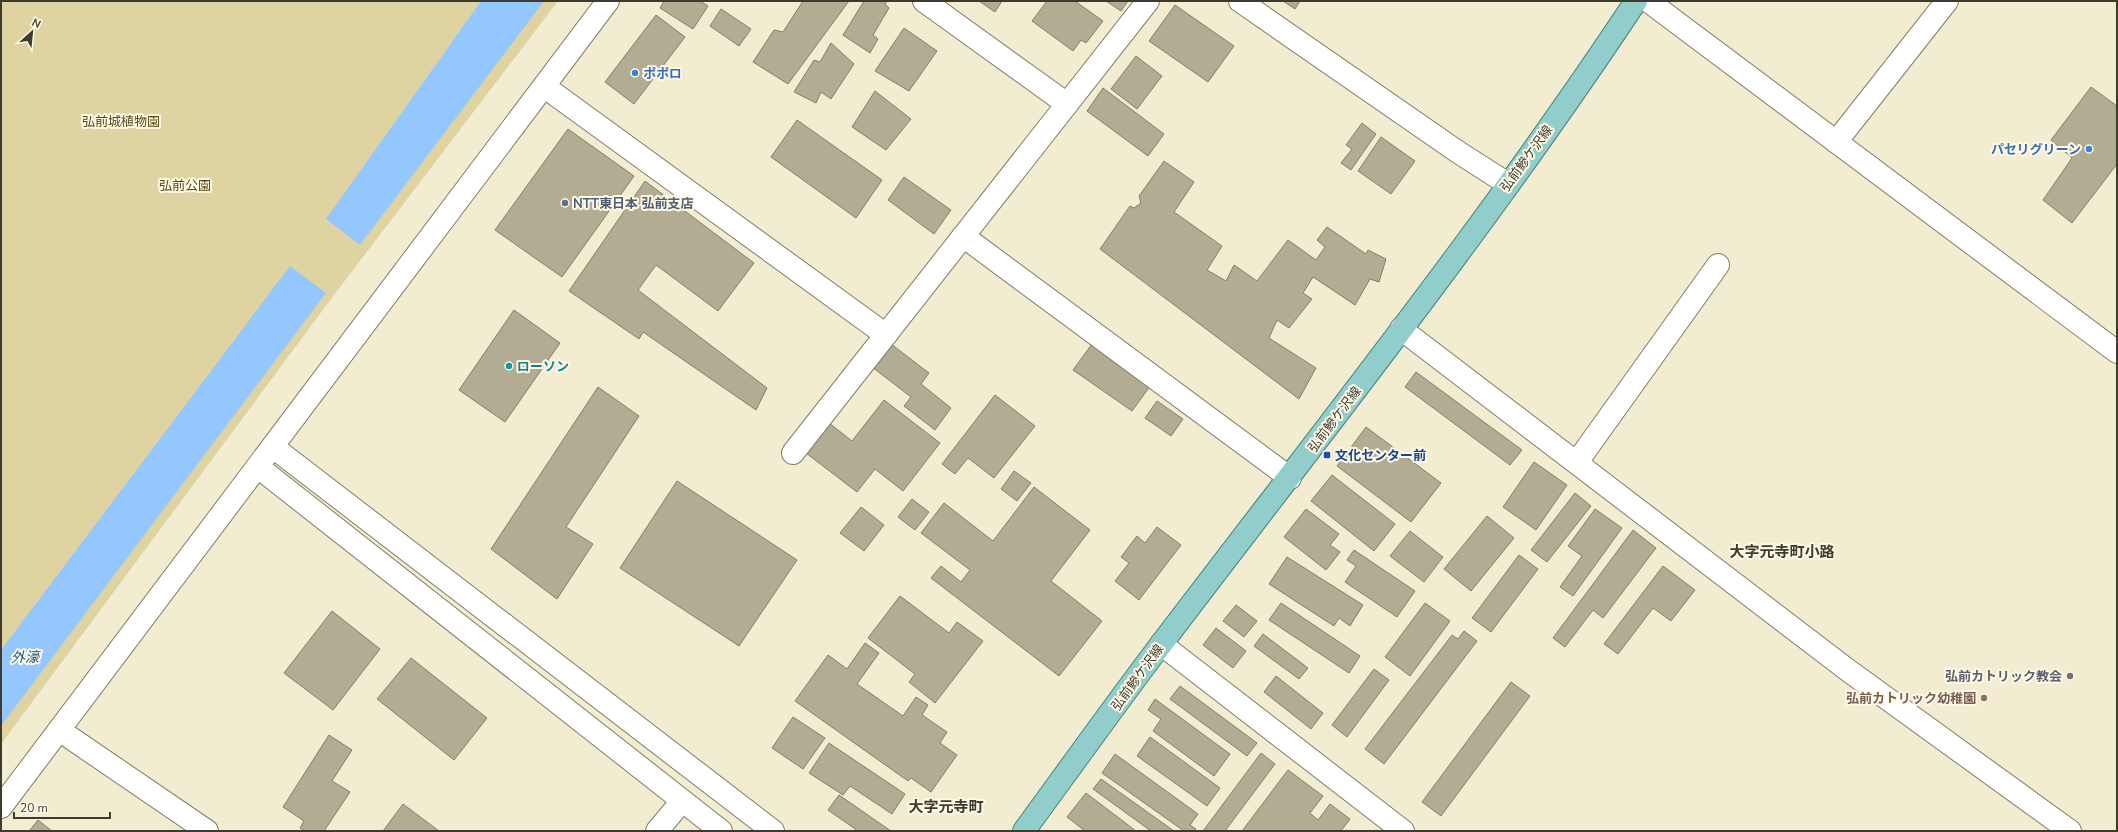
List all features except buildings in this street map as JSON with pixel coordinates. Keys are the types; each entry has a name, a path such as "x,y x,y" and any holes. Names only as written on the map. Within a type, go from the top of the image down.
{"main road":[{"name":"弘前鰺ケ沢線","path":"1024,831 1161,644 1290,478 1508,184 1589,72 1636,1"}],"street":[{"path":"1,807 545,87 608,1"},
{"path":"924,1 1067,104"},
{"path":"793,453 1148,1"},
{"path":"1240,1 1458,152 1508,184"},
{"path":"1648,1 2117,352"},
{"path":"1836,142 1947,1"},
{"path":"545,87 886,335"},
{"path":"963,236 1290,478"},
{"path":"1577,462 1718,265"},
{"path":"1401,328 1849,671 2070,831"},
{"path":"273,447 773,831"},
{"path":"258,467 721,831"},
{"path":"1161,644 1403,831"},
{"path":"59,730 207,831"},
{"path":"657,831 682,800"}],"green space":[{"name":"弘前公園","path":"1,1 558,1 334,295 1,744"}],"water":[{"path":"481,1 544,1 360,245 326,219"},
{"name":"外濠","path":"290,266 326,293 1,726 1,650"}],"place":[{"name":"ポポロ","path":"635,73"},
{"name":"パセリグリーン","path":"2089,149"},
{"name":"NTT東日本 弘前支店","path":"565,203"},
{"name":"ローソン","path":"509,366"},
{"name":"文化センター前","path":"1327,455"},
{"name":"弘前カトリック教会","path":"2070,676"},
{"name":"弘前カトリック幼稚園","path":"1984,698"}],"district":[{"name":"大字元寺町小路","path":"1782,552"},
{"name":"大字元寺町","path":"946,807"}],"park label":[{"name":"弘前城植物園","path":"121,121"}]}
